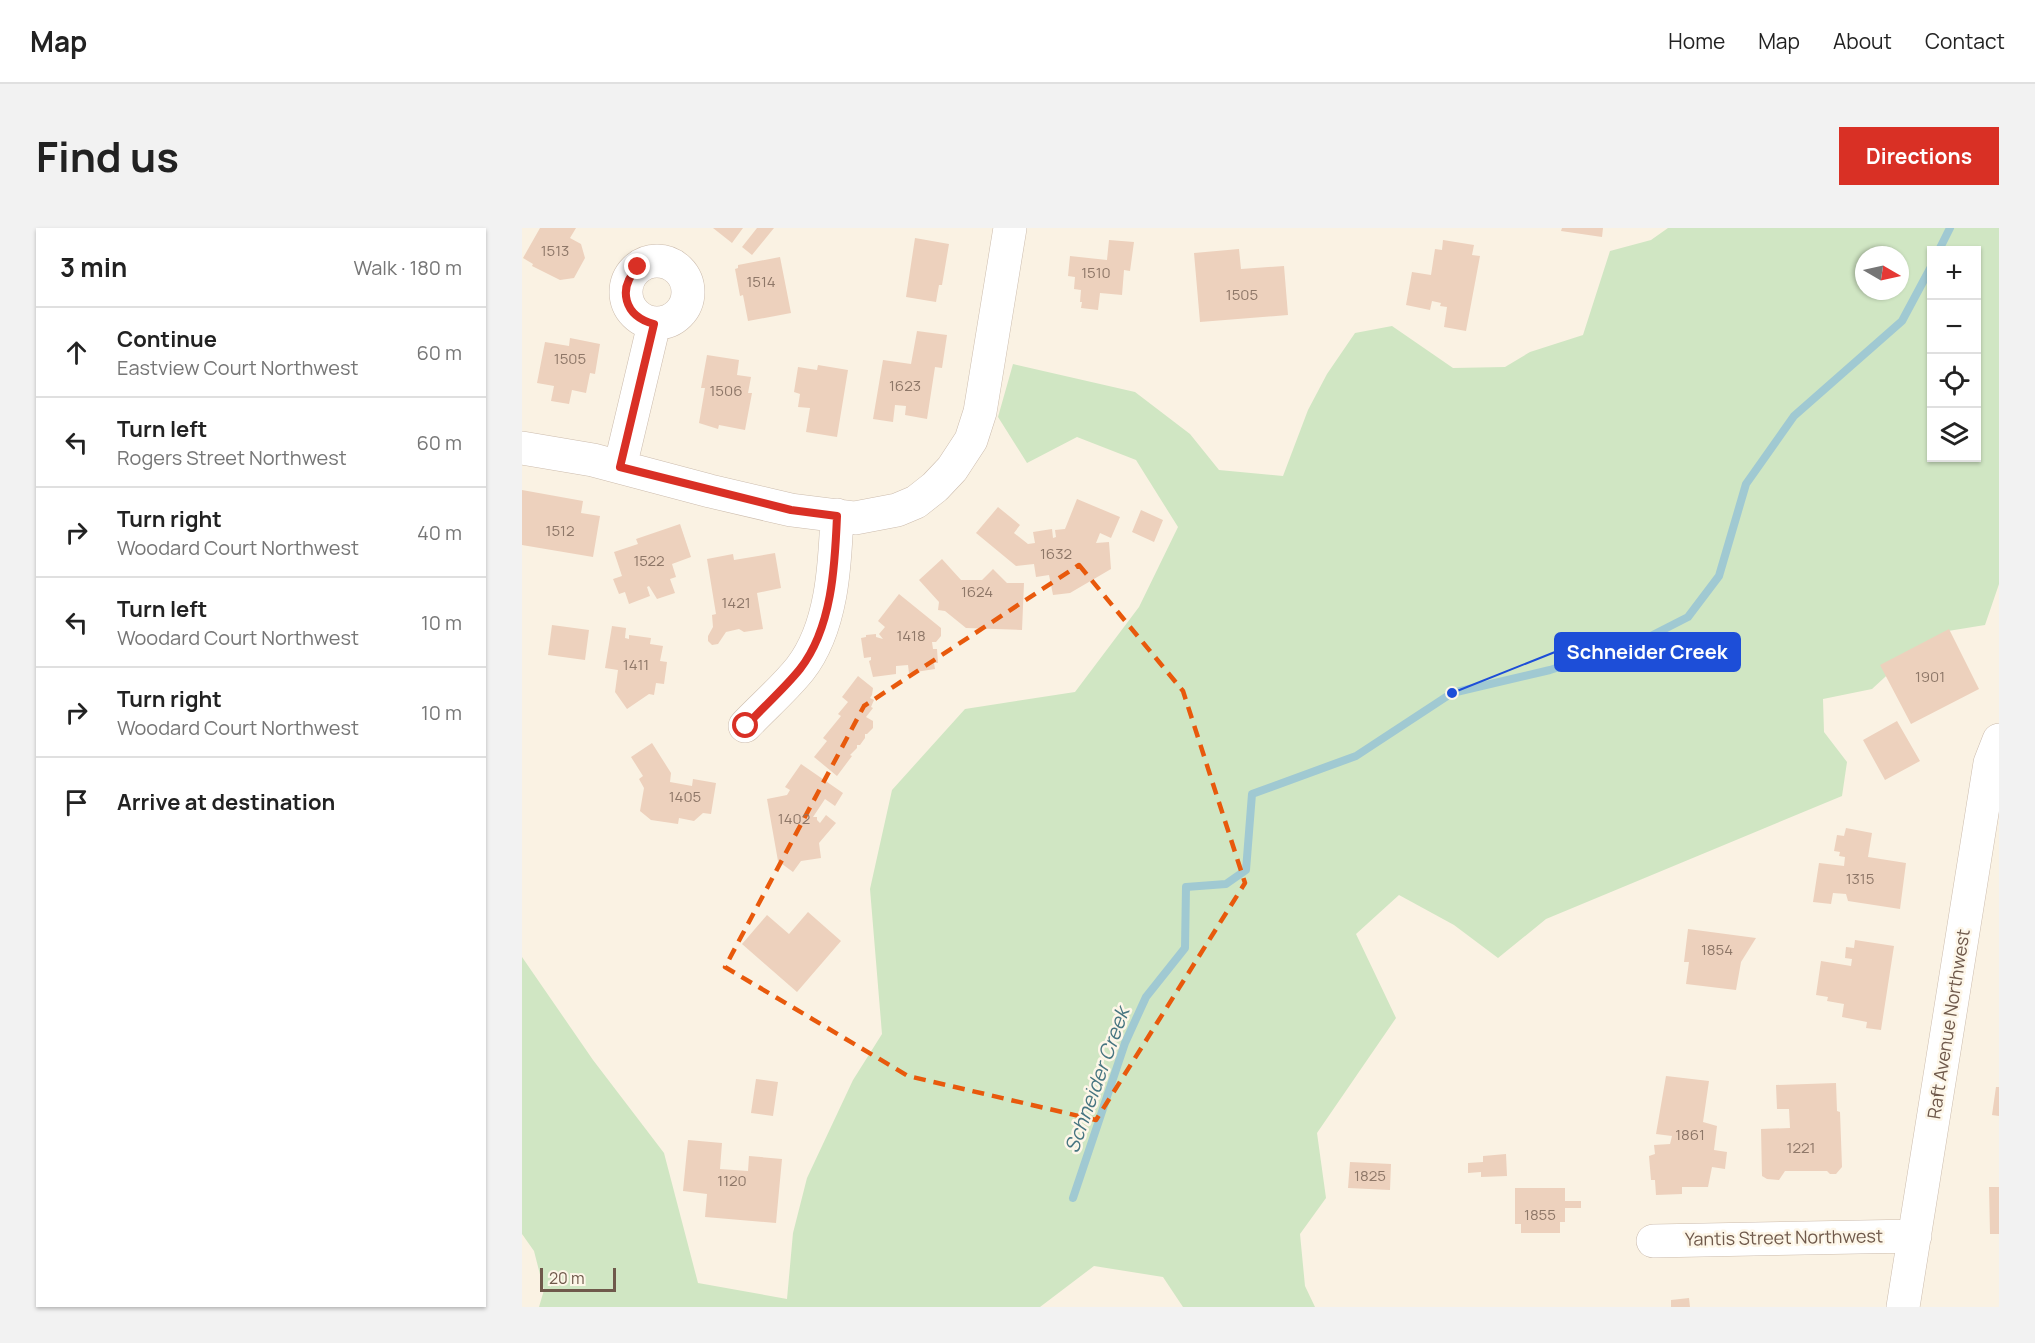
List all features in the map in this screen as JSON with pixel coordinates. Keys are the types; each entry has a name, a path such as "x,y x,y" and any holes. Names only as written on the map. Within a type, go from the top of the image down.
{"street":[{"path":"522,448 592,460 791,510 855,518 897,510 916,502 952,469 971,440 980,412 1010,228"},
{"path":"620,467 654,324"},
{"path":"746,726 800,669 818,639 834,577 837,516"},
{"name":"Raft Avenue Northwest","path":"1903,1307 1990,763 1998,741"},
{"name":"Yantis Street Northwest","path":"1653,1241 1915,1236"}],"highlighted area":[{"path":"1079,565 1183,691 1245,883 1096,1120 908,1076 725,967 864,706"}],"green space":[{"path":"1668,228 1999,228 1999,584 1985,625 1948,631 1910,654 1872,689 1823,699 1824,732 1847,762 1842,796 1546,919 1498,958 1454,925 1399,895 1356,934 1396,1018 1317,1133 1326,1198 1300,1234 1305,1286 1315,1307 1183,1307 1163,1277 1094,1266 1040,1307 539,1307 544,1290 534,1251 522,1234 522,957 593,1060 664,1153 698,1283 787,1299 793,1233 807,1178 853,1080 882,1034 870,889 892,790 965,709 1075,692 1139,607 1178,527 1136,460 1077,437 1027,463 998,417 1013,364 1135,392 1190,434 1219,470 1283,476 1308,410 1327,374 1355,333 1392,326 1453,368 1505,367 1530,352 1583,335 1610,251 1651,240"}],"building":[{"path":"540,228 576,228 570,238 581,244 585,258 574,278 560,280 532,266 533,264 523,258"},
{"path":"713,228 743,228 732,243"},
{"path":"757,228 774,228 752,255 742,247"},
{"path":"1562,228 1603,228 1602,237 1561,231"},
{"path":"915,238 949,244 942,285 939,285 936,302 906,297"},
{"path":"1109,240 1134,242 1130,271 1124,270 1122,295 1100,293 1098,310 1081,308 1081,290 1074,289 1075,277 1068,276 1070,256 1107,260"},
{"path":"1443,240 1474,245 1472,255 1480,256 1466,331 1444,327 1447,307 1440,306 1441,303 1432,301 1430,310 1406,305 1412,272 1431,275 1435,249 1442,250"},
{"path":"1239,249 1241,269 1284,266 1288,315 1200,322 1194,253"},
{"path":"780,257 791,313 748,321 735,269 738,265"},
{"path":"917,331 947,335 942,368 935,367 927,419 905,415 906,406 895,405 893,422 873,419 883,360 911,364"},
{"path":"570,338 600,344 595,374 590,373 586,393 572,390 569,404 551,401 554,386 537,383 545,342 569,346"},
{"path":"707,355 739,360 737,375 751,377 748,393 752,393 745,430 719,425 718,429 699,423 705,388 701,388"},
{"path":"818,365 848,370 837,437 806,432 810,408 798,407 800,394 794,392 798,367 817,370"},
{"path":"522,490 583,501 581,513 600,516 593,557 522,545"},
{"path":"1077,499 1120,517 1111,538 1100,533 1096,543 1109,542 1111,569 1070,593 1053,595 1049,575 1036,577 1034,564 1016,566 976,533 998,507 1020,525 1014,533 1028,544 1035,543 1033,532 1052,529 1053,538 1056,537 1055,530 1065,529"},
{"path":"1141,510 1163,520 1154,542 1132,532"},
{"path":"680,524 691,557 672,564 676,577 670,579 675,593 657,599 649,586 647,587 650,596 629,604 625,592 619,594 613,579 622,576 614,552 638,544 636,539"},
{"path":"775,553 781,588 757,593 763,629 744,632 739,629 726,632 718,644 712,645 708,641 708,636 713,627 712,615 716,614 707,559 733,554 734,560"},
{"path":"942,559 961,580 982,580 993,569 1007,583 1024,583 1022,630 966,628 945,611 938,610 939,602 919,580"},
{"path":"899,594 941,628 941,636 936,642 932,642 933,649 937,649 938,663 934,663 935,669 909,673 908,665 896,666 896,674 873,677 869,661 871,657 864,658 861,638 876,634 876,637 883,639 879,634 885,627 878,621"},
{"path":"552,625 589,630 585,660 548,655"},
{"path":"612,626 626,628 625,638 629,639 629,635 651,638 650,644 663,646 660,661 667,662 664,684 656,683 654,695 649,694 627,709 615,692 618,670 605,668"},
{"path":"1949,629 1979,689 1911,724 1880,665"},
{"path":"858,676 873,688 870,698 874,700 871,707 873,708 866,717 873,721 873,728 865,734 865,738 860,745 857,745 837,776 814,757 827,741 823,738 841,716 838,714 848,702 842,697"},
{"path":"1897,721 1920,761 1885,780 1863,740"},
{"path":"652,743 671,773 670,782 692,786 693,779 716,783 711,814 703,813 694,821 679,818 678,824 651,820 640,811 644,788 639,779 643,776 631,757"},
{"path":"801,764 843,793 835,806 825,799 813,817 817,817 820,823 826,815 836,823 819,843 821,858 801,861 793,872 778,861 767,799 787,795 790,790 785,787"},
{"path":"1846,828 1872,833 1868,857 1906,863 1900,909 1848,901 1846,894 1833,893 1831,904 1813,902 1819,863 1844,866 1845,857 1839,856 1840,852 1834,851 1837,835 1844,836"},
{"path":"808,912 841,941 797,992 742,944 767,915 789,934"},
{"path":"1688,929 1756,938 1741,962 1736,990 1686,984 1689,962 1684,962"},
{"path":"1855,940 1894,946 1881,1030 1866,1028 1867,1022 1842,1017 1844,1004 1827,1001 1828,997 1816,995 1821,961 1851,966 1852,959 1845,958 1846,947 1854,948"},
{"path":"1666,1076 1709,1081 1703,1122 1717,1126 1714,1150 1727,1152 1725,1169 1712,1167 1708,1187 1682,1187 1682,1194 1656,1195 1655,1180 1651,1180 1649,1156 1655,1154 1654,1145 1670,1144 1672,1136 1656,1134"},
{"path":"756,1079 778,1082 773,1116 751,1113"},
{"path":"1836,1083 1837,1111 1840,1112 1842,1167 1836,1174 1830,1174 1827,1171 1785,1171 1779,1180 1762,1176 1761,1129 1790,1128 1789,1109 1777,1109 1776,1085"},
{"path":"1996,1087 1999,1087 1999,1116 1992,1115"},
{"path":"688,1140 722,1143 720,1169 748,1171 749,1156 782,1159 776,1223 705,1217 707,1194 683,1191"},
{"path":"1506,1154 1507,1176 1481,1177 1481,1172 1468,1173 1468,1163 1483,1162 1483,1156"},
{"path":"1350,1162 1391,1164 1390,1190 1348,1188"},
{"path":"1989,1187 1999,1187 1999,1234 1990,1234"},
{"path":"1515,1188 1565,1188 1565,1201 1581,1201 1581,1208 1565,1208 1565,1222 1560,1222 1560,1233 1521,1233 1521,1224 1515,1224"},
{"path":"1689,1298 1690,1307 1671,1307 1671,1300"}],"waterway":[{"name":"Schneider Creek","path":"1941,246 1950,228"},
{"name":"Schneider Creek","path":"1073,1198 1125,1043 1146,997 1185,948 1186,887 1226,884 1246,870 1252,794 1356,756 1452,693 1550,670 1641,641 1688,617 1719,576 1746,484 1794,416 1902,321 1927,274"}],"place":[{"name":"Schneider Creek","path":"1452,693"}],"route":[{"path":"638,267 626,285 626,296 635,315 643,321 654,324 620,467 791,510 837,516 834,577 818,639 800,669 746,726"}]}
